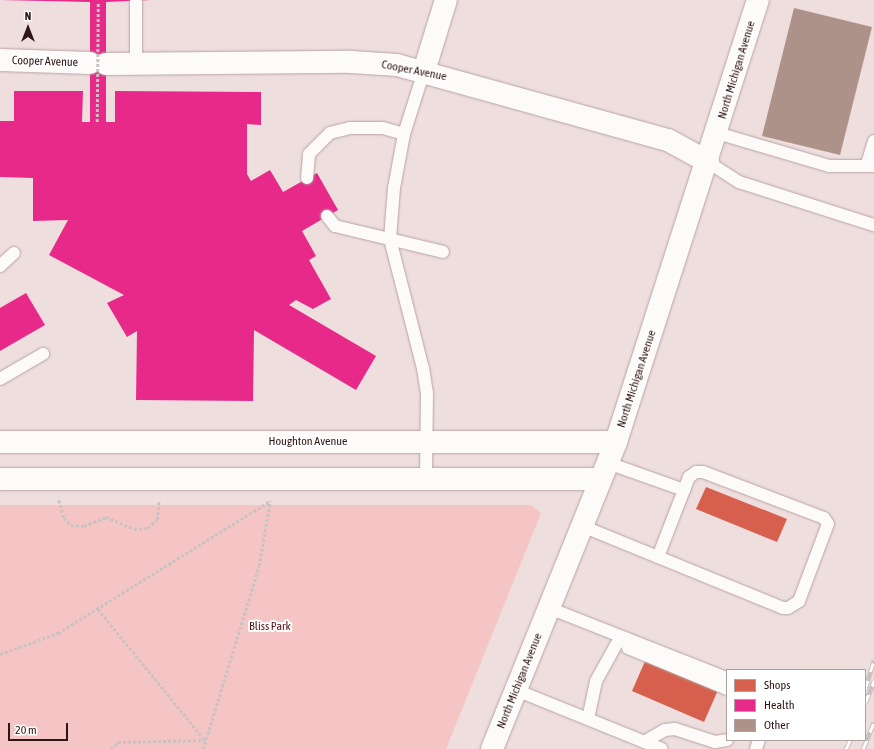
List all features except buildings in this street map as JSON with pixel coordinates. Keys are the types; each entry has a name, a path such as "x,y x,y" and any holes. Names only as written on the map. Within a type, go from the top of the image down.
{"street":[{"path":"424,71 446,0"},
{"name":"North Michigan Avenue","path":"492,749 616,442 708,162 758,0"},
{"name":"Cooper Avenue","path":"0,60 136,64 351,62 424,71 668,140 708,162"},
{"name":"Houghton Avenue","path":"0,442 616,442"},
{"path":"0,479 426,478 605,471"}],"lane":[{"path":"136,2 136,64"},
{"path":"424,71 404,134 394,188 390,239 423,368 426,478"},
{"path":"307,178 309,154 330,133 350,128 383,128 404,134"},
{"path":"717,133 829,166 870,165 874,141"},
{"path":"708,162 739,182 874,224"},
{"path":"327,216 335,226 443,252"},
{"path":"0,266 14,254"},
{"path":"0,379 43,354"},
{"path":"605,471 684,490"},
{"path":"582,526 783,608 792,607 799,601 828,530 824,518 703,472 689,477 658,557"},
{"path":"549,608 726,678"},
{"path":"623,637 628,648 726,689"},
{"path":"588,719 596,681 623,637"},
{"path":"516,690 662,749"},
{"path":"644,742 665,730 675,729 716,742 726,740"}],"path":[{"path":"97,122 98,2"},
{"path":"59,500 64,518 71,525 84,526 106,518 134,529 148,528 157,520 159,500"},
{"path":"0,654 58,633 270,501 259,566 203,749"},
{"path":"98,609 206,740"},
{"path":"111,749 118,742 206,740"}],"green space":[{"name":"Bliss Park","path":"0,505 531,505 541,513 446,749 0,749"}],"railway":[{"path":"866,686 874,660"},
{"path":"866,701 874,681"},
{"path":"863,749 874,722"},
{"path":"846,749 850,741"}]}
